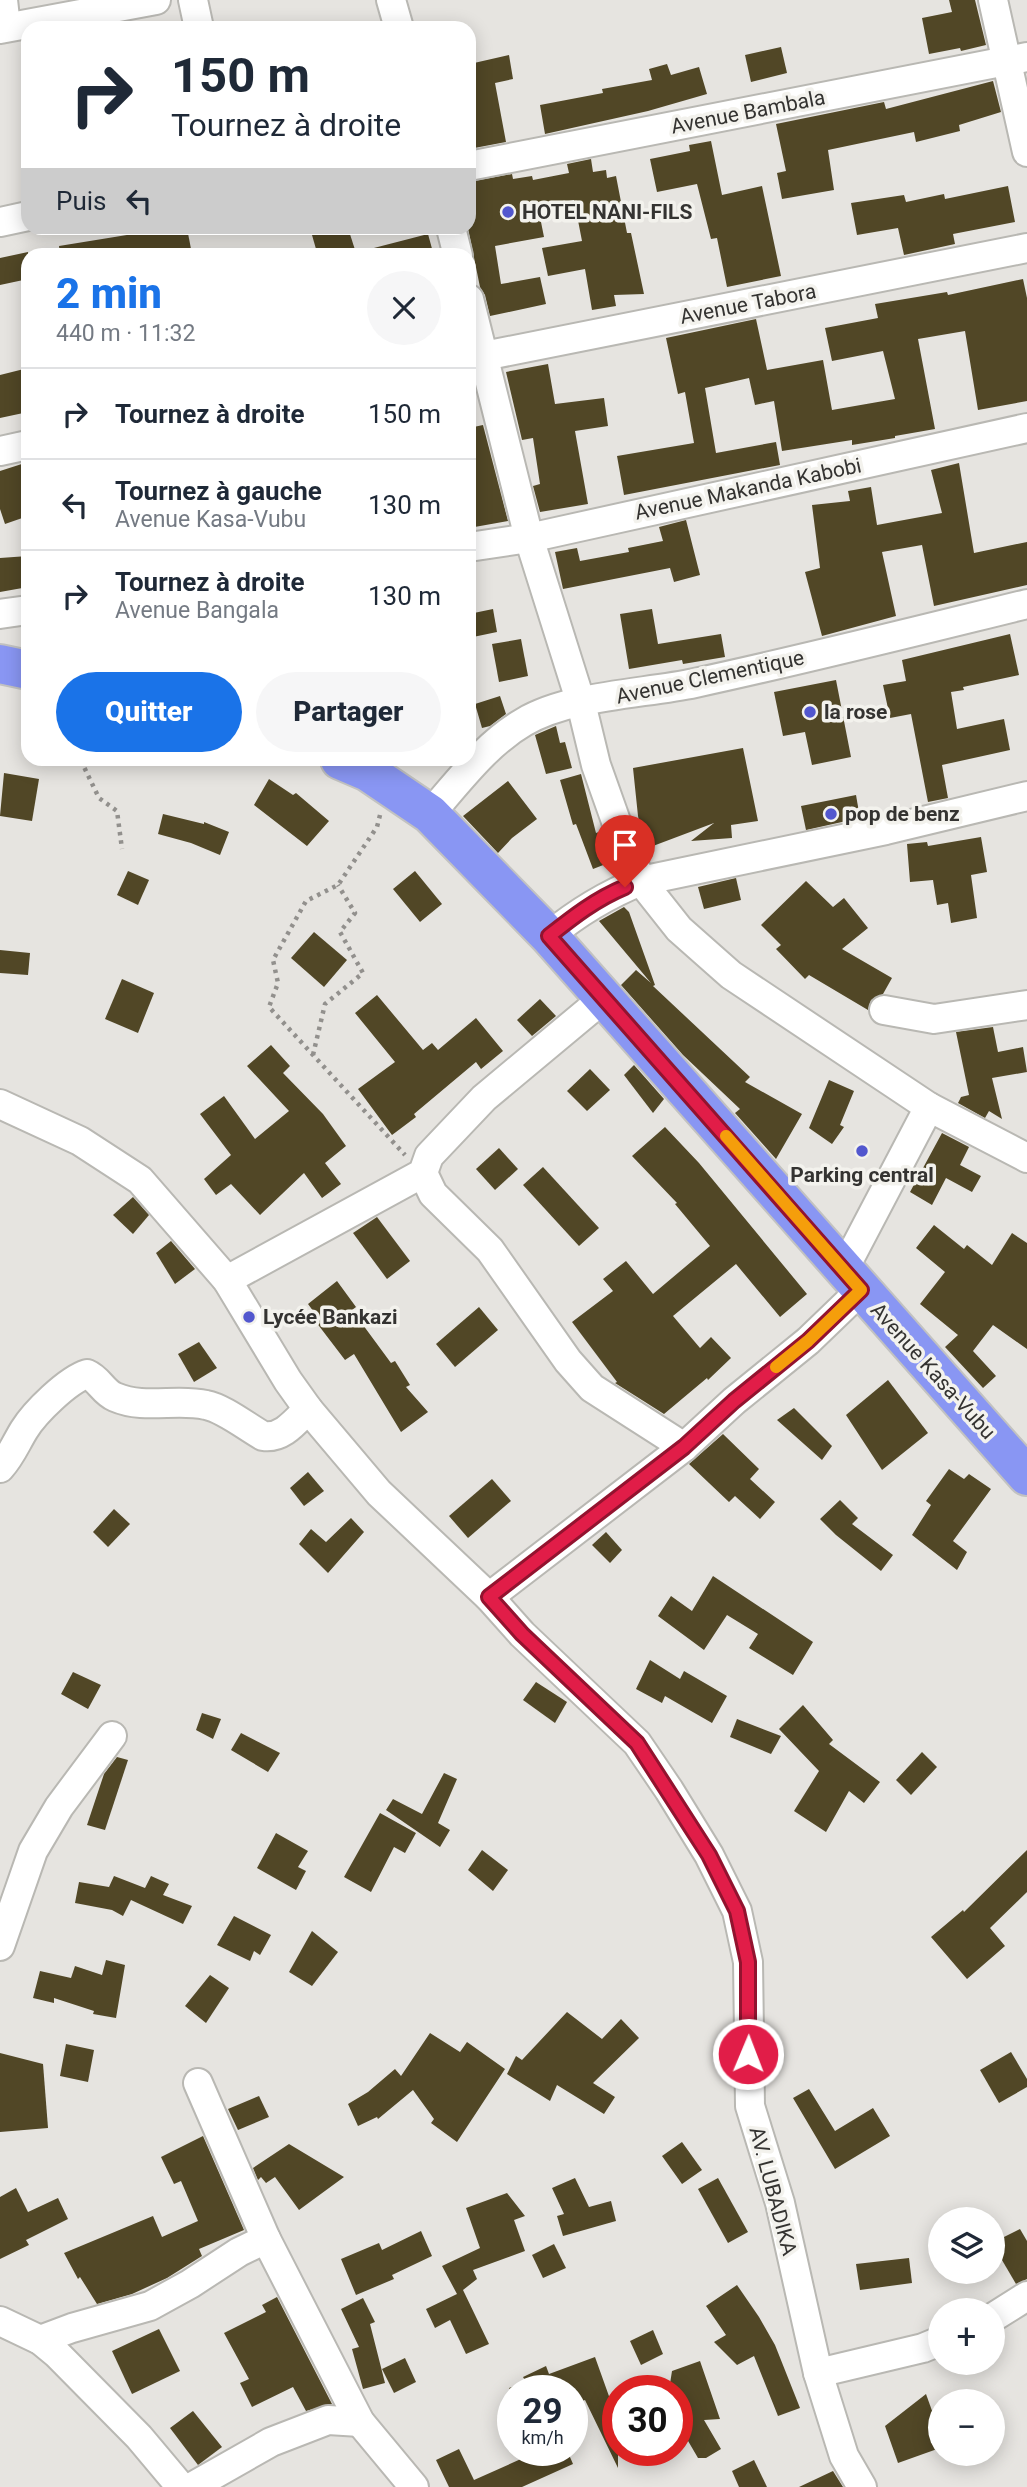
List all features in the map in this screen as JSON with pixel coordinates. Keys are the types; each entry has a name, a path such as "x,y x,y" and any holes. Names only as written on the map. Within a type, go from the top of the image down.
{"highway":[{"path":"0,664 21,668"},
{"name":"Avenue Kasa-Vubu","path":"354,766 368,772 430,814 549,936 1027,1476"}],"street":[{"path":"3,19 156,0"},
{"path":"193,0 198,21"},
{"path":"391,0 397,21"},
{"path":"993,0 1017,59 1027,152"},
{"name":"Avenue Bambala","path":"476,165 1017,59"},
{"path":"0,222 21,218"},
{"name":"Avenue Tabora","path":"476,358 1027,248"},
{"path":"476,358 581,703 596,765 641,881 680,929 731,975 929,1107 1027,1158"},
{"name":"Avenue Makanda Kabobi","path":"476,546 529,538 1027,428"},
{"path":"0,451 21,446"},
{"name":"Avenue Clementique","path":"476,761 504,735 526,720 552,710 693,684 1027,604"},
{"path":"0,614 21,611"},
{"name":"Avenue Clementique","path":"430,814 472,766"},
{"path":"549,936 578,912 610,893 641,881 886,830 1027,796"},
{"path":"227,1280 423,1173 429,1156 484,1098 604,998"},
{"path":"884,1010 934,1019 1027,1005"},
{"name":"AV. LUBADIKA","path":"0,1104 80,1141 140,1180 227,1280 308,1409 379,1493 637,1743 709,1855 737,1911 748,1962 750,2106 780,2203 818,2373 844,2456 862,2487"},
{"path":"489,1597 684,1447 734,1401 808,1341 852,1279 929,1107"},
{"path":"423,1173 433,1194 490,1250 568,1361 592,1388 684,1447"},
{"path":"0,1468 9,1459 23,1431 35,1416 77,1377 87,1374 94,1377 113,1397 151,1405 183,1402 209,1405 263,1436 273,1437 287,1429 308,1409"},
{"path":"0,1946 33,1850 59,1807 111,1736"},
{"path":"198,2083 266,2239 360,2422 414,2487"},
{"path":"40,2340 150,2306 239,2252 266,2239"},
{"path":"1005,2310 1027,2296"},
{"path":"0,2320 40,2340 139,2437 181,2487"},
{"path":"818,2373 928,2346"},
{"path":"192,2487 282,2438 328,2420 360,2422"}],"path":[{"path":"84,766 99,798 117,811 122,849"},
{"path":"388,785 377,827 338,885 306,901 274,960 278,983 269,1007 423,1173"},
{"path":"313,1055 325,1004 363,973 340,932 355,913 338,885"}],"building":[{"path":"949,0 975,0 986,45 929,54 922,18 952,12"},
{"path":"781,47 787,73 751,82 745,55"},
{"path":"509,55 513,79 495,83 506,142 476,148 476,63"},
{"path":"667,64 671,75 699,67 707,94 648,111 545,134 540,105 603,93 602,89 652,80 649,69"},
{"path":"993,81 1001,112 959,125 960,131 916,142 914,132 828,150 834,190 782,199 777,173 786,171 776,124 884,102 886,109"},
{"path":"711,141 722,195 762,186 781,276 727,287 717,238 711,239 697,184 657,192 650,159 690,151 689,145"},
{"path":"591,159 593,172 606,170 607,178 616,176 627,233 631,233 644,294 614,295 616,306 592,310 585,269 548,276 542,248 582,241 574,200 538,207 544,237 495,246 501,284 540,277 546,304 490,316 485,295 480,287 476,248 472,248 469,235 476,235 476,181 512,174 513,179 532,176 533,180 569,173 567,164"},
{"path":"1008,186 1015,222 953,234 955,244 904,255 898,228 857,235 851,203 904,195 906,202 944,194 945,199"},
{"path":"127,235 188,235 191,248 59,248"},
{"path":"312,235 350,235 354,248 316,248"},
{"path":"428,235 432,248 374,248"},
{"path":"21,254 21,280 0,285 0,258"},
{"path":"1023,279 1027,298 1027,401 978,410 965,331 918,339 935,429 895,438 852,445 852,440 782,451 774,401 755,405 749,378 705,388 716,453 776,442 780,465 624,495 617,456 694,443 685,392 678,394 666,338 756,319 767,370 823,360 832,410 895,399 883,351 832,361 825,328 878,318 875,304 947,292 948,295"},
{"path":"548,364 555,404 604,398 608,426 575,431 588,504 540,512 533,486 540,484 533,438 522,440 506,372"},
{"path":"21,370 21,414 0,418 0,375"},
{"path":"483,425 508,521 476,527 476,426"},
{"path":"959,463 974,553 1027,542 1027,585 934,606 922,545 882,552 896,616 822,636 805,572 820,568 812,505 850,501 848,491 871,487 877,525 942,513 931,470"},
{"path":"21,464 21,518 5,524 0,509 0,471"},
{"path":"686,520 700,575 674,582 670,568 563,589 555,552 577,548 580,561 629,552 628,548 663,541 659,527"},
{"path":"21,556 21,588 0,592 0,558"},
{"path":"493,609 497,632 476,636 476,613"},
{"path":"652,609 658,644 721,634 725,657 683,664 682,660 629,669 620,614"},
{"path":"1010,634 1019,675 951,692 957,729 1004,719 1010,750 942,765 948,798 928,802 911,714 890,718 883,685 906,681 902,660"},
{"path":"521,639 528,676 499,682 492,644"},
{"name":"la rose","path":"836,680 851,757 812,765 805,732 783,736 774,692"},
{"path":"500,696 506,714 490,726 482,728 476,704"},
{"path":"556,726 560,743 565,742 572,768 546,774 535,735"},
{"path":"743,748 758,821 731,825 732,838 691,841 714,823 645,849 633,768"},
{"path":"4,773 39,779 32,821 0,816"},
{"path":"581,774 596,833 599,832 611,862 593,869 576,824 573,825 560,780"},
{"path":"269,779 293,795 296,793 329,821 307,846 254,805"},
{"path":"508,781 537,819 512,838 498,853 463,816"},
{"name":"pop de benz","path":"856,795 860,818 806,830 801,806"},
{"path":"163,814 204,822 229,832 220,855 158,834"},
{"path":"981,837 987,872 971,875 977,918 951,923 948,903 937,905 933,880 910,882 907,844 927,842 928,846"},
{"path":"128,871 149,880 138,905 117,895"},
{"path":"415,871 442,904 420,922 393,889"},
{"path":"736,878 741,900 704,909 698,887"},
{"path":"806,881 833,907 844,898 868,928 842,949 892,978 883,994 871,1000 868,1010 809,975 805,979 776,949 781,945 761,925"},
{"path":"624,907 629,912 655,985 653,986 750,1077 745,1082 802,1114 776,1159 735,1113 740,1109 683,1055 621,985 636,970 651,983 599,921"},
{"path":"314,932 347,960 324,987 291,958"},
{"path":"0,950 30,953 28,975 0,973"},
{"path":"122,979 154,993 138,1033 105,1019"},
{"path":"377,995 423,1050 432,1043 438,1050 476,1018 503,1051 481,1069 476,1062 414,1114 416,1117 392,1135 358,1089 395,1062 355,1013"},
{"path":"540,999 556,1016 532,1036 517,1020"},
{"path":"993,1027 998,1052 1023,1047 1027,1072 992,1078 1002,1119 989,1111 985,1118 958,1103 961,1097 969,1095 956,1032"},
{"path":"271,1045 290,1066 283,1073 323,1114 346,1146 325,1163 341,1184 322,1198 304,1173 260,1215 231,1184 216,1195 204,1179 231,1155 200,1114 224,1096 255,1139 289,1111 247,1066"},
{"path":"634,1065 664,1099 653,1113 624,1075"},
{"path":"590,1069 610,1090 587,1111 567,1091"},
{"path":"829,1080 854,1091 840,1125 844,1127 832,1144 809,1128"},
{"path":"665,1127 699,1163 807,1294 780,1317 736,1264 673,1316 700,1348 711,1337 731,1358 708,1380 707,1378 664,1414 615,1383 617,1382 572,1322 613,1291 603,1279 626,1261 653,1294 710,1246 675,1204 677,1203 632,1156"},
{"path":"942,1133 969,1147 960,1165 981,1176 972,1192 946,1178 932,1205 910,1192"},
{"path":"499,1148 518,1169 495,1190 476,1169"},
{"path":"543,1167 599,1228 579,1246 523,1185"},
{"path":"133,1197 149,1215 133,1234 113,1215"},
{"path":"377,1217 410,1261 387,1279 353,1233"},
{"path":"934,1225 964,1249 967,1245 992,1265 1012,1233 1027,1243 1027,1349 993,1325 973,1351 996,1376 983,1388 945,1347 958,1335 920,1304 945,1272 916,1248"},
{"path":"171,1241 195,1269 175,1284 156,1253"},
{"path":"337,1281 356,1307 352,1310 391,1363 395,1361 410,1385 406,1387 428,1412 401,1432 354,1354 345,1360 316,1322 319,1319 308,1304"},
{"path":"479,1307 498,1330 455,1367 436,1344"},
{"path":"199,1342 217,1368 194,1382 178,1354"},
{"path":"888,1380 928,1433 882,1470 846,1415"},
{"path":"794,1408 832,1446 822,1460 777,1420"},
{"path":"723,1434 759,1469 750,1479 775,1502 760,1519 735,1496 729,1502 689,1464"},
{"path":"949,1469 964,1479 969,1474 991,1489 953,1541 967,1552 957,1570 912,1535 931,1505 926,1501"},
{"path":"308,1472 324,1491 304,1506 290,1488"},
{"path":"492,1479 511,1501 468,1538 449,1516"},
{"path":"840,1500 858,1518 852,1524 893,1555 881,1571 820,1519"},
{"path":"114,1509 130,1524 108,1547 93,1532"},
{"path":"351,1518 364,1532 328,1573 299,1544 311,1529 326,1542"},
{"path":"606,1532 622,1550 610,1563 592,1545"},
{"path":"713,1576 813,1642 793,1675 749,1648 758,1634 727,1615 704,1650 658,1616 671,1596 692,1611"},
{"path":"650,1660 680,1679 684,1671 727,1696 712,1723 665,1696 662,1703 636,1689"},
{"path":"73,1672 101,1685 88,1709 61,1694"},
{"path":"536,1682 567,1702 555,1723 523,1700"},
{"path":"803,1705 833,1740 829,1744 880,1782 864,1803 849,1791 826,1832 794,1811 819,1771 779,1729"},
{"path":"202,1713 221,1719 213,1739 196,1730"},
{"path":"737,1719 781,1736 771,1754 730,1737"},
{"path":"241,1733 280,1753 268,1772 231,1750"},
{"path":"922,1752 937,1767 911,1795 896,1780"},
{"path":"117,1757 128,1760 105,1830 87,1825 104,1774"},
{"path":"444,1773 457,1779 438,1823 450,1830 440,1847 386,1810 393,1799 422,1814"},
{"path":"380,1813 416,1833 405,1853 394,1847 371,1892 344,1877"},
{"path":"276,1833 308,1851 298,1867 306,1871 296,1890 257,1868"},
{"path":"482,1850 508,1870 493,1891 468,1870"},
{"path":"1027,1850 1027,1892 990,1928 1005,1946 967,1979 931,1937 963,1910 964,1912"},
{"path":"114,1876 145,1888 151,1876 169,1884 163,1895 192,1906 183,1924 131,1900 123,1916 112,1910 75,1903 79,1882 109,1887"},
{"path":"234,1916 271,1935 260,1955 254,1951 250,1961 217,1945"},
{"path":"312,1931 338,1952 312,1986 289,1972"},
{"path":"106,1960 125,1965 116,2018 93,2014 94,2011 54,1998 54,2003 33,1998 40,1971 71,1978 75,1966 102,1975"},
{"path":"210,1975 229,1988 206,2023 185,2006"},
{"path":"567,2012 602,2039 621,2019 639,2038 593,2083 615,2097 604,2114 557,2085 550,2101 507,2074 516,2056 522,2060"},
{"path":"430,2033 460,2052 467,2042 505,2069 457,2142 431,2123 434,2119 413,2090 378,2119 377,2117 358,2126 348,2104 368,2092 395,2069 401,2076"},
{"path":"66,2044 94,2050 88,2082 60,2076"},
{"path":"1011,2052 1027,2079 1027,2087 999,2103 980,2070"},
{"path":"0,2053 43,2064 48,2128 0,2132"},
{"path":"809,2089 835,2131 873,2108 890,2136 835,2169 793,2098"},
{"path":"259,2096 269,2117 238,2130 228,2109"},
{"path":"203,2136 244,2230 199,2249 202,2256 167,2278 132,2294 97,2304 80,2277 78,2279 64,2253 153,2216 162,2237 198,2221 181,2181 174,2184 161,2157"},
{"path":"682,2142 702,2170 682,2184 662,2156"},
{"path":"289,2144 344,2177 299,2210 275,2177 266,2183 261,2177 258,2180 253,2168"},
{"path":"575,2178 589,2207 611,2201 616,2221 563,2236 557,2216 564,2214 552,2188"},
{"path":"718,2178 748,2232 728,2243 698,2189"},
{"path":"16,2188 28,2212 58,2198 68,2219 26,2240 29,2245 0,2259 0,2197"},
{"path":"507,2193 525,2216 514,2220 525,2251 473,2270 477,2279 463,2290 489,2344 466,2354 450,2320 435,2328 426,2309 457,2294 442,2266 480,2248 466,2208"},
{"path":"1020,2229 1027,2241 1027,2279 1016,2284 1005,2265 1005,2236"},
{"path":"421,2231 432,2256 392,2275 394,2279 356,2295 341,2259 379,2243 382,2250"},
{"path":"554,2244 566,2268 543,2278 532,2255"},
{"path":"909,2258 912,2283 860,2290 856,2264"},
{"path":"737,2285 775,2345 800,2408 778,2416 754,2356 737,2365 714,2342 726,2335 706,2306"},
{"path":"277,2297 332,2404 306,2411 293,2387 252,2407 240,2383 249,2379 224,2333 266,2312 262,2305"},
{"path":"363,2298 375,2322 370,2324 385,2383 363,2389 352,2349 359,2347 341,2309"},
{"path":"159,2329 180,2371 132,2394 112,2351"},
{"path":"653,2330 663,2354 641,2365 630,2341"},
{"path":"595,2357 602,2377 602,2435 588,2406 588,2375 527,2375 546,2366 549,2374"},
{"path":"405,2358 416,2382 394,2393 382,2369"},
{"path":"700,2361 720,2419 704,2420 721,2449 706,2458 698,2458 693,2449 693,2375 671,2375 672,2371"},
{"path":"926,2394 928,2452 898,2463 885,2426"},
{"path":"193,2411 222,2447 198,2465 170,2428"},
{"path":"459,2449 474,2480 505,2466 569,2466 522,2487 449,2487 436,2460"},
{"path":"754,2460 767,2487 739,2487 732,2471"},
{"path":"833,2471 843,2487 799,2487"}],"slow traffic":[{"path":"726,1136 861,1290 808,1341 776,1367"}],"place":[{"name":"HOTEL NANI-FILS","path":"508,212"},
{"name":"la rose","path":"810,712"},
{"name":"pop de benz","path":"831,814"},
{"name":"Parking central","path":"862,1151"},
{"name":"Lycée Bankazi","path":"249,1317"}],"route":[{"path":"625,887 578,912 549,936 861,1290 808,1341 734,1401 684,1447 489,1597 522,1634 637,1743 709,1855 737,1911 748,1962 748,2054"}]}
